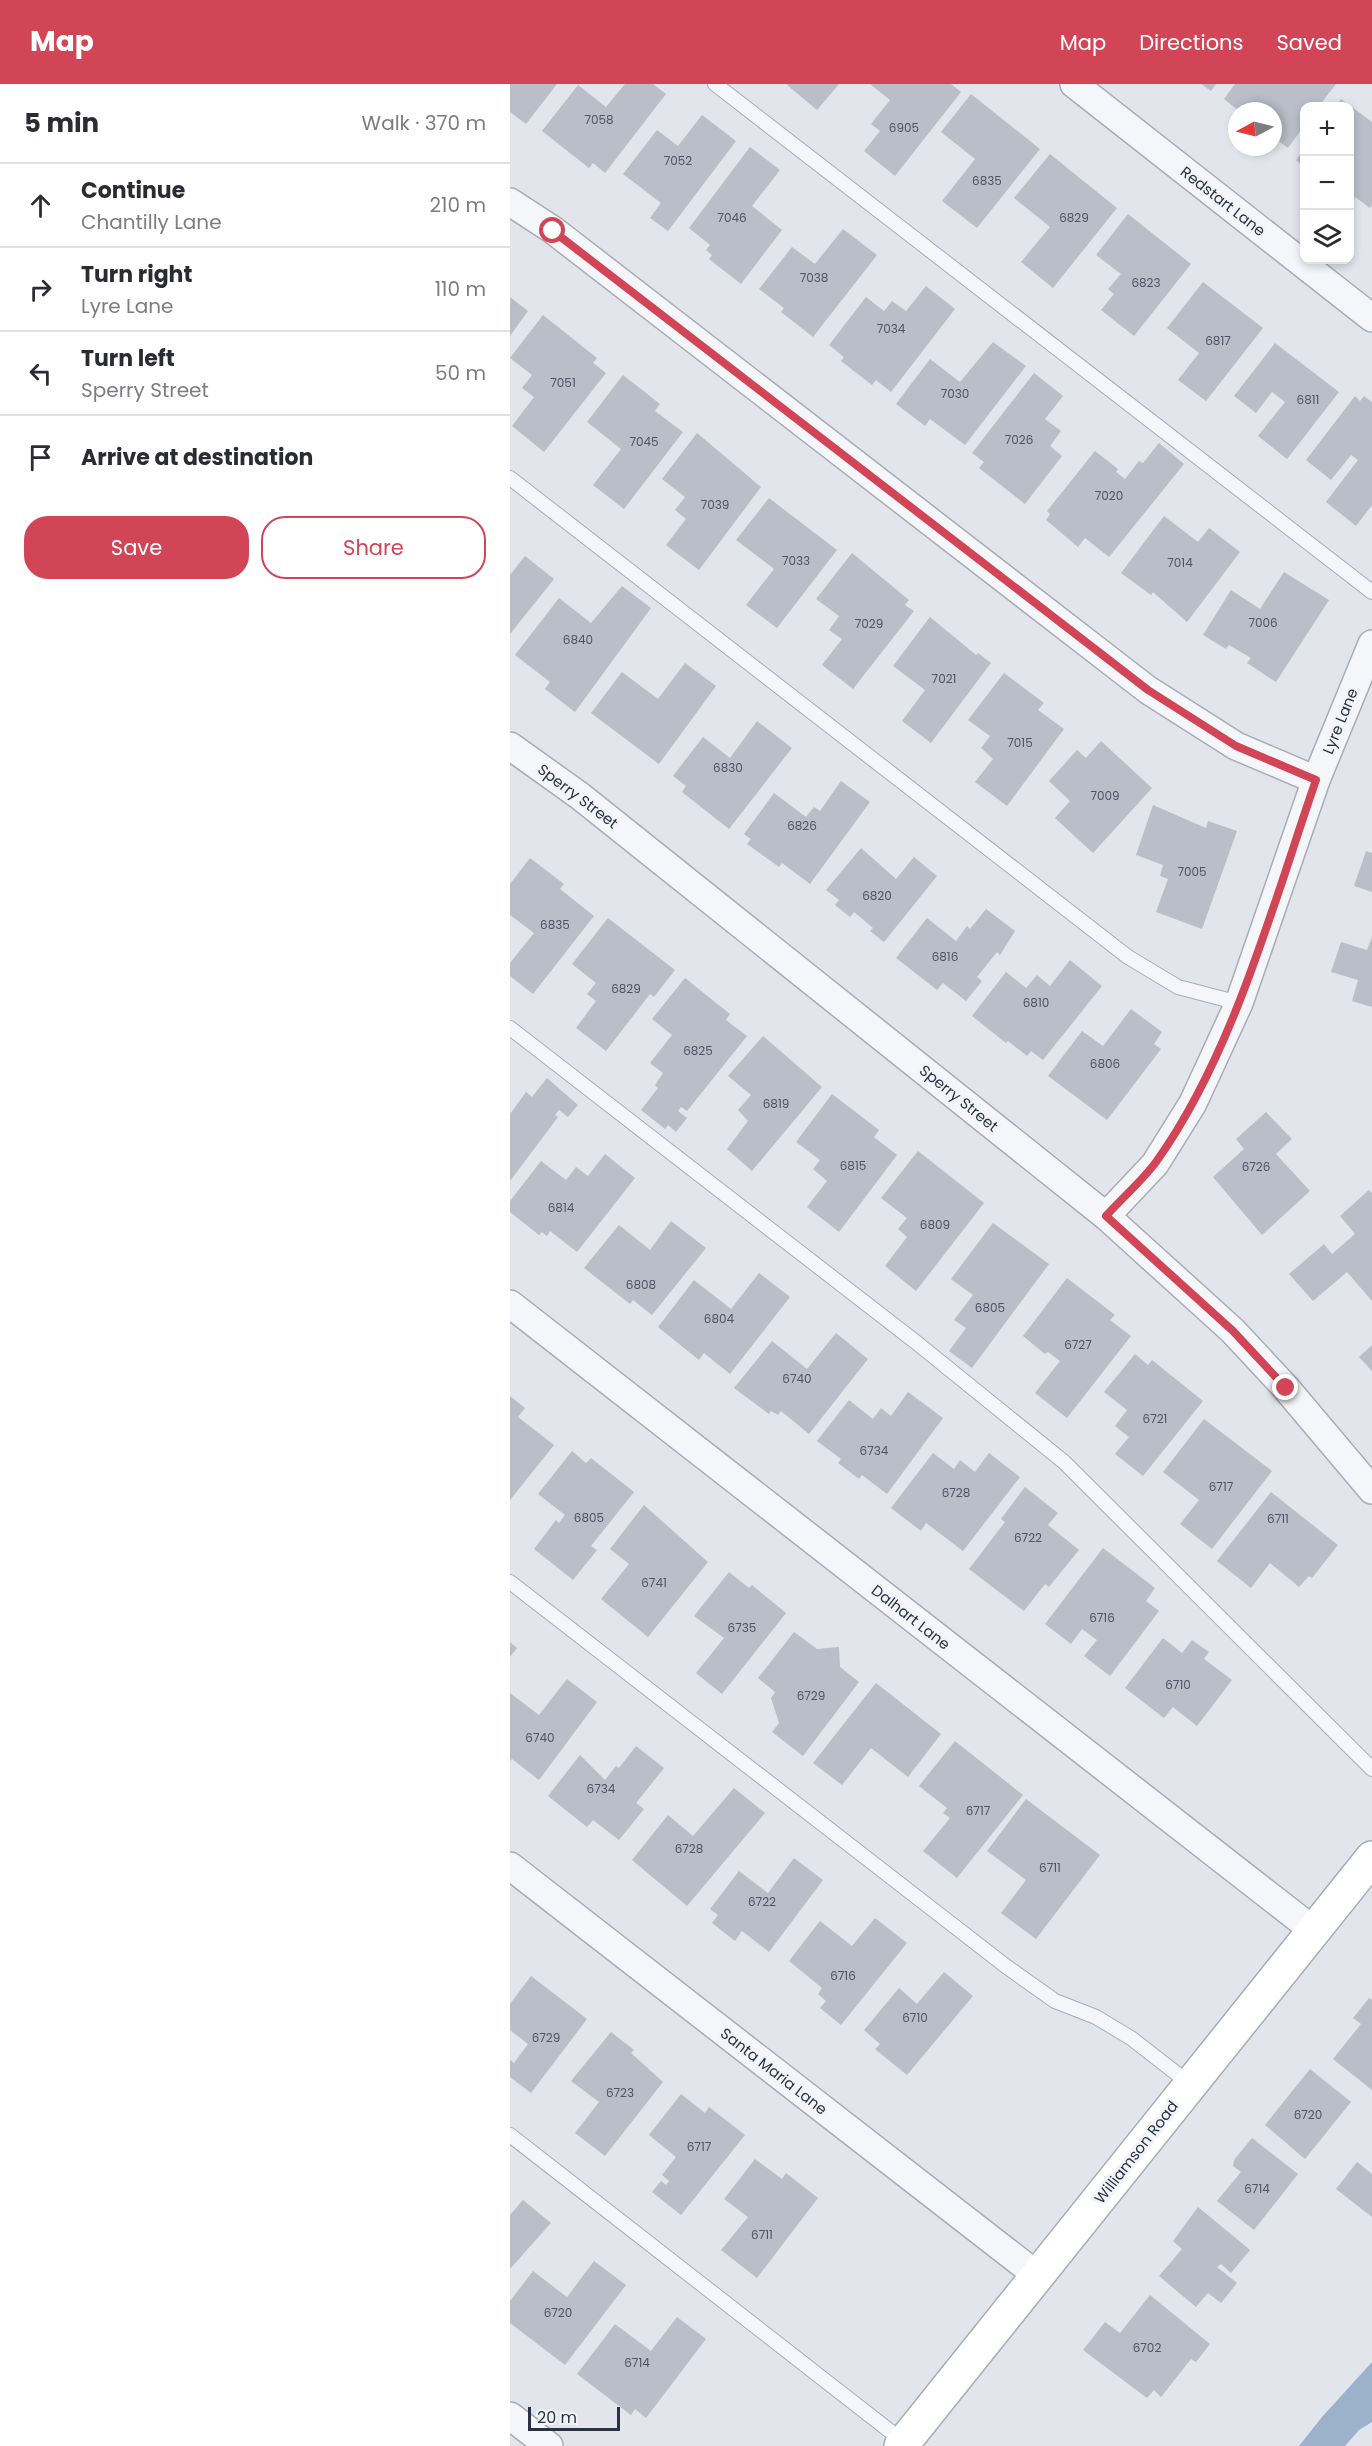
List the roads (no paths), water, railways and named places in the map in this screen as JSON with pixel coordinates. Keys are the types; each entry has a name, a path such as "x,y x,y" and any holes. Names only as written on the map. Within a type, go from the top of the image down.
{"street":[{"name":"Redstart Lane","path":"1074,84 1372,318"},
{"path":"510,202 562,238 1148,690 1236,746 1316,780"},
{"name":"Lyre Lane","path":"1106,1216 1155,1164 1193,1103 1239,1003 1316,780 1372,644"},
{"name":"Sperry Street","path":"510,746 580,796 1106,1216 1233,1331 1286,1388 1372,1490"},
{"name":"Dalhart Lane","path":"510,1304 1313,1930"},
{"name":"Williamson Road","path":"903,2444 1372,1858"},
{"name":"Santa Maria Lane","path":"510,1866 1038,2276"},
{"path":"510,2416 549,2446"}],"lane":[{"path":"715,84 1372,592"},
{"path":"510,478 1128,957 1178,987 1239,1003"},
{"path":"510,1028 917,1343 1064,1462 1372,1768"},
{"path":"510,1582 1007,1967 1055,2001 1096,2017 1131,2038 1190,2084"},
{"path":"510,2136 903,2444"}],"water":[{"path":"1372,2362 1372,2422 1359,2430 1345,2446 1299,2446 1322,2417"}]}
